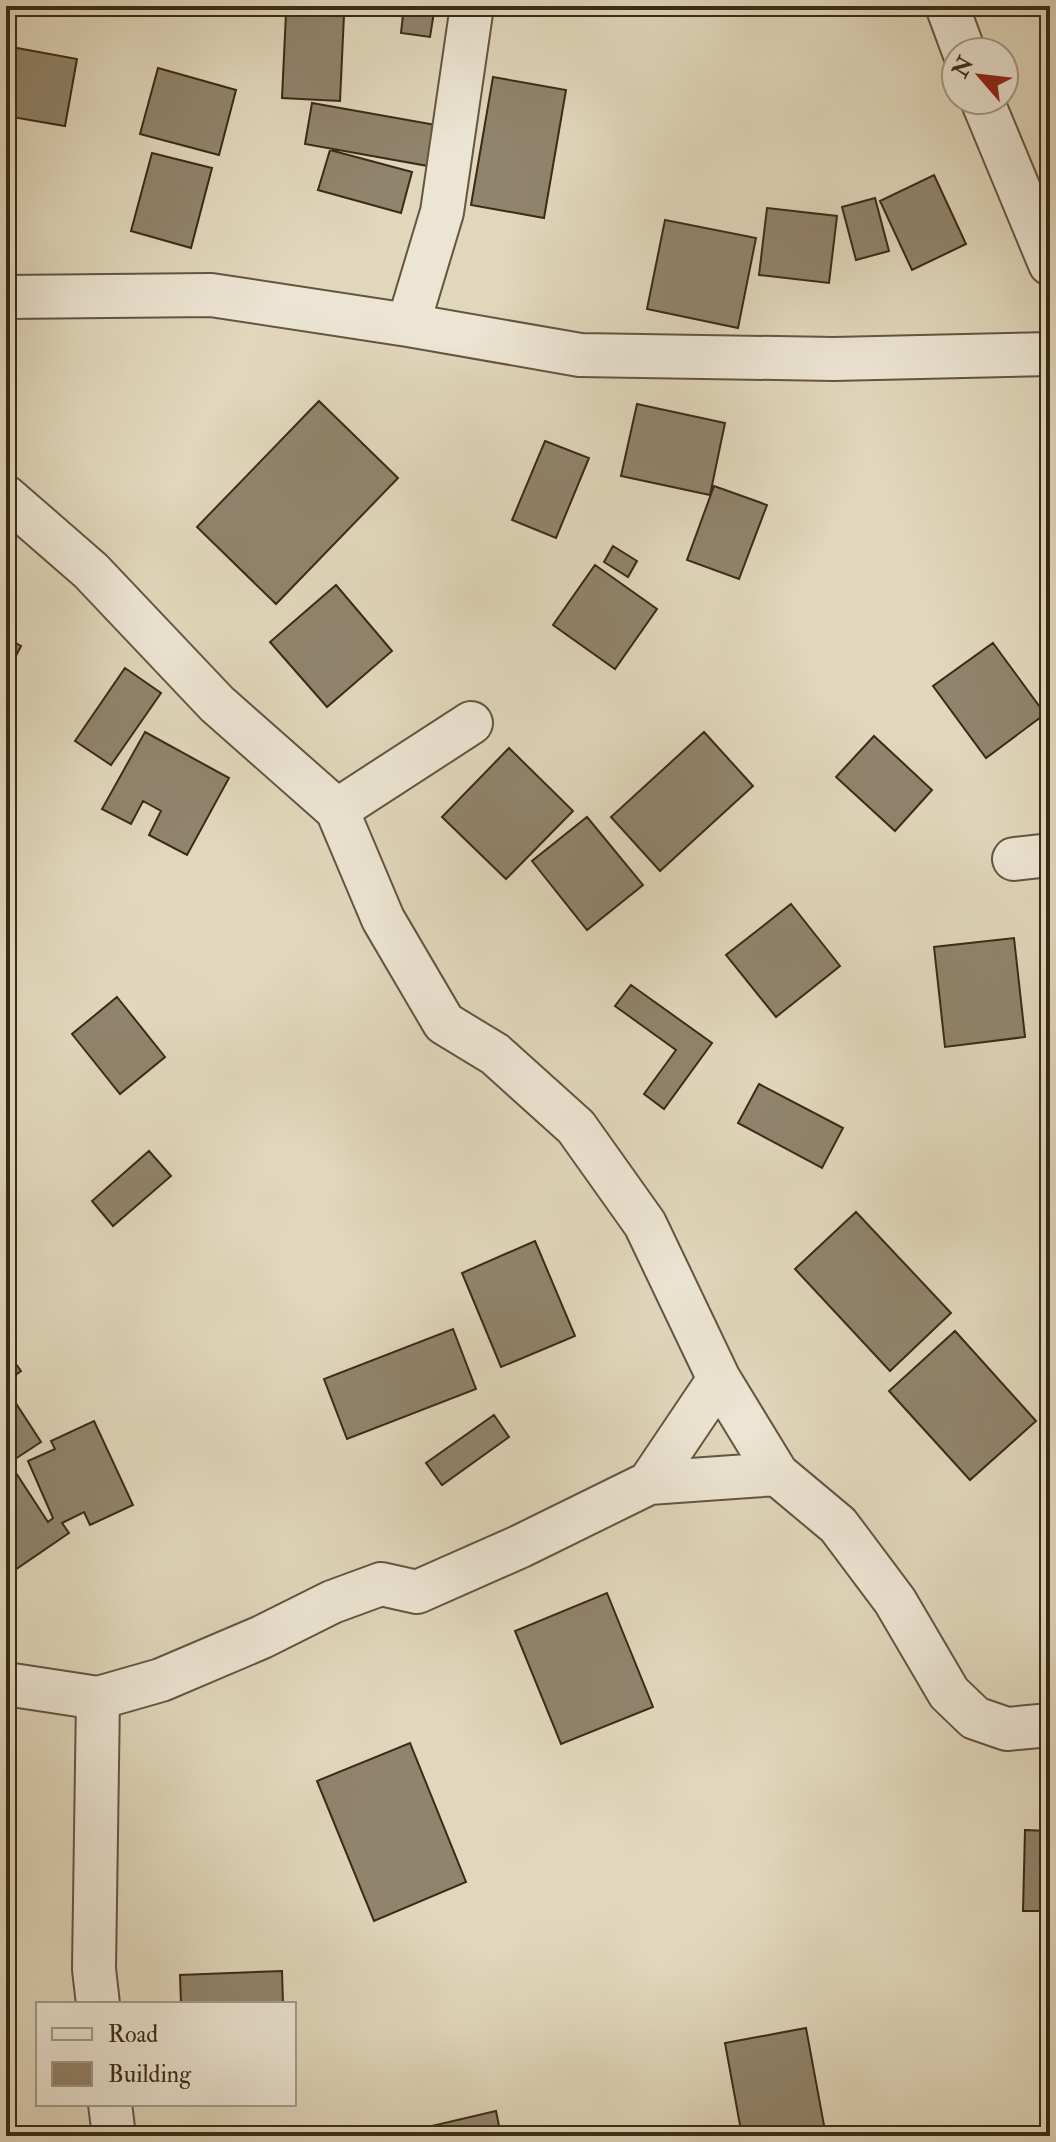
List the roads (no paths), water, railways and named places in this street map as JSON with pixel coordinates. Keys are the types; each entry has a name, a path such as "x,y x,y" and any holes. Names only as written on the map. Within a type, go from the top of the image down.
{"street":[{"path":"408,325 442,212 472,6"},
{"path":"947,6 958,36"},
{"path":"989,116 1050,264"},
{"path":"6,297 211,295 580,355 834,359 1050,354"},
{"path":"6,497 91,571 217,704 337,810 383,919 444,1023 495,1054 576,1127 645,1224 719,1379 777,1474 838,1525 895,1601 949,1693 975,1718 1007,1729 1050,1725"},
{"path":"337,810 471,723"},
{"path":"649,1483 719,1379"},
{"path":"6,1684 98,1698 161,1680 262,1637 332,1602 381,1584 417,1592 521,1546 649,1483 777,1474"},
{"path":"98,1698 94,1969 98,2002"},
{"path":"110,2106 114,2136"}]}
